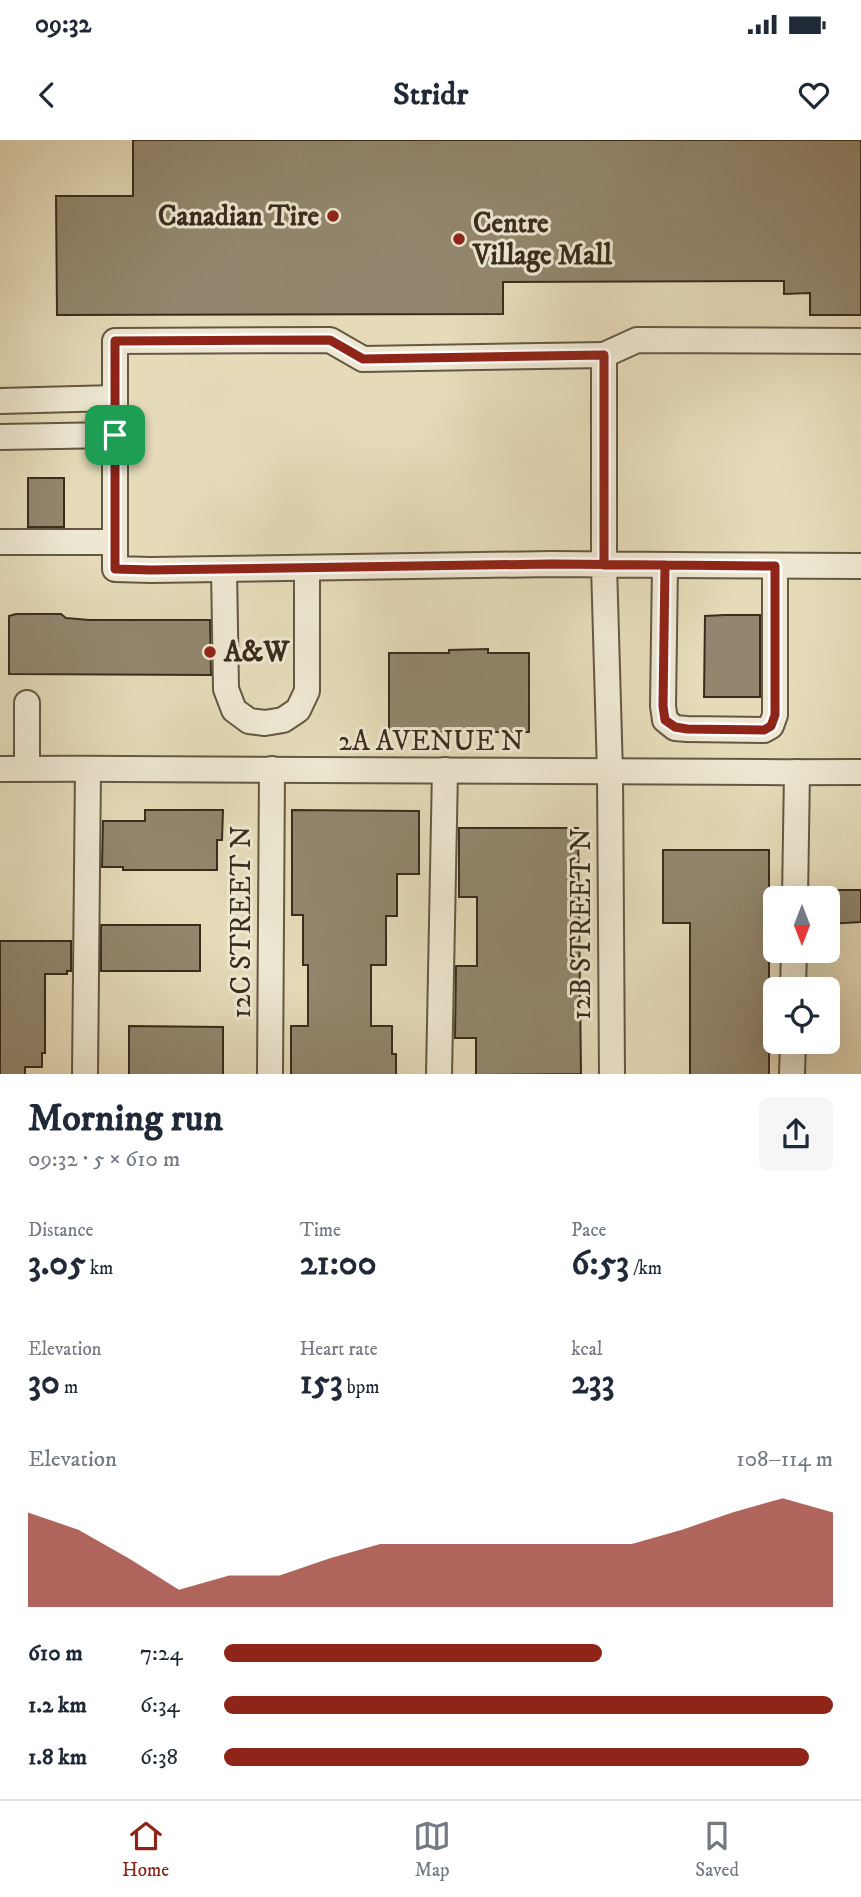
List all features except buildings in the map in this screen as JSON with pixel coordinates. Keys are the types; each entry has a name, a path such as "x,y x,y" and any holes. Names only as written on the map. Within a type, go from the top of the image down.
{"street":[{"path":"861,341 637,340 604,355 363,359 330,340 115,341 115,569 861,566"},
{"name":"12B STREET N","path":"604,355 604,565 610,772 612,1074"},
{"path":"0,401 115,398"},
{"path":"0,437 115,435"},
{"path":"0,542 115,541"},
{"path":"665,565 665,720 675,727 687,729 764,730 771,726 775,715 775,566"},
{"path":"224,569 226,690 234,710 249,721 265,723 283,720 298,710 307,691 307,568"},
{"path":"27,703 27,769"},
{"name":"2A AVENUE N","path":"0,769 861,772"},
{"path":"85,1074 88,769"},
{"name":"12C STREET N","path":"270,1074 272,769"},
{"path":"439,1074 445,770"},
{"path":"795,886 797,772"},
{"path":"792,1074 793,1054"}],"place":[{"name":"Canadian Tire","path":"333,216"},
{"name":"Centre Village Mall","path":"459,239"},
{"name":"A&W","path":"210,652"}],"route":[{"path":"115,435 115,341 330,340 363,359 604,355 604,565 665,565 665,720 675,727 687,729 764,730 771,726 775,715 775,566 665,565 604,565 551,564 115,569 115,435"}]}
